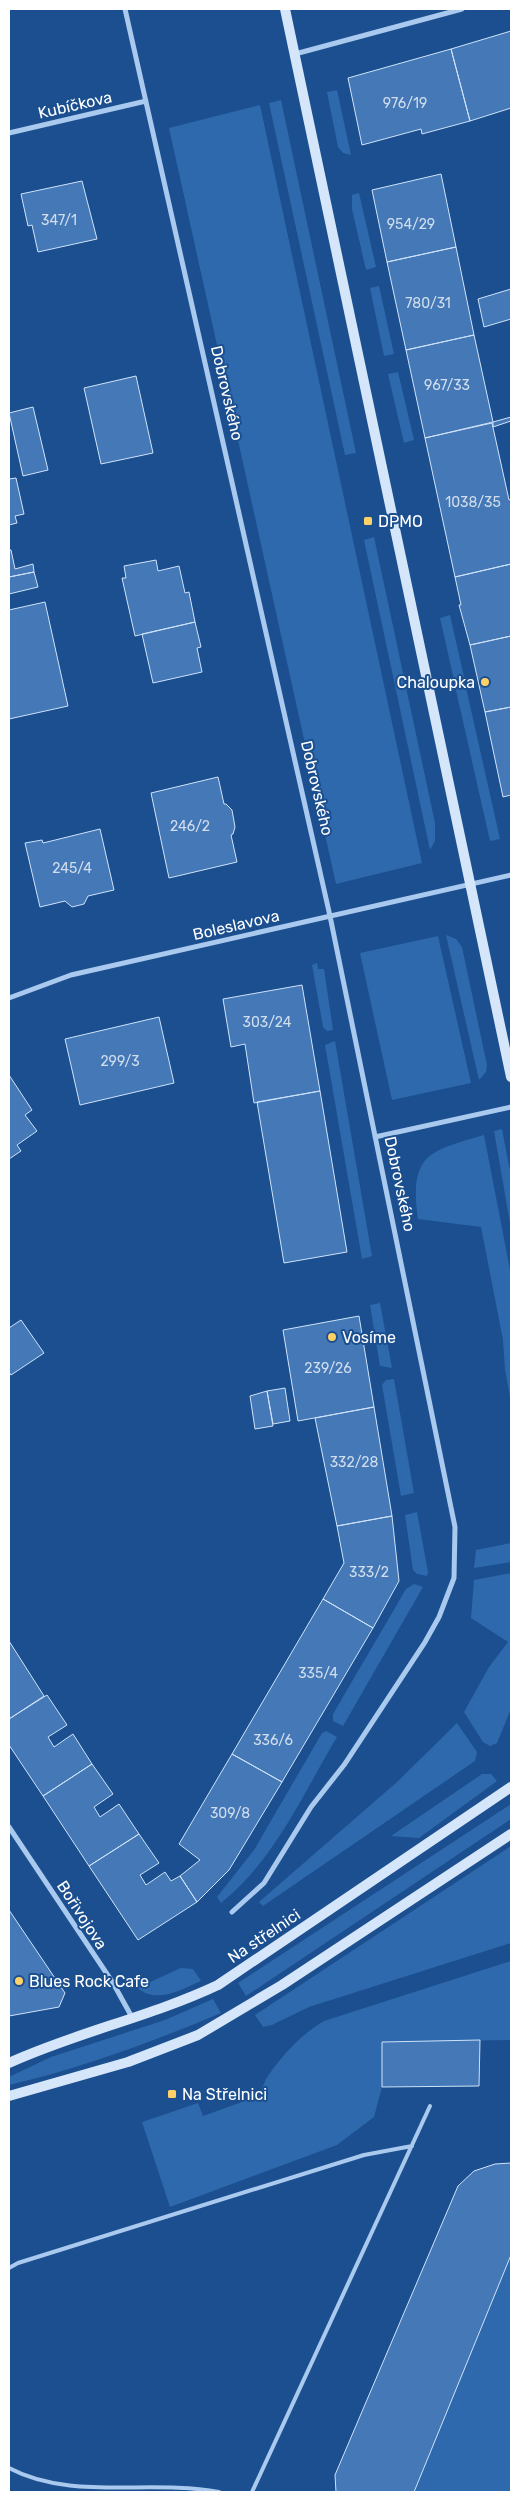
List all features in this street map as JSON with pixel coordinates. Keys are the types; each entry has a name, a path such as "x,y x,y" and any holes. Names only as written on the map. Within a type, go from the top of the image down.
{"main road":[{"path":"285,9 511,1076"},
{"name":"Na střelnici","path":"9,2063 64,2040 133,2019 180,2002 218,1985 511,1788"},
{"path":"9,2096 128,2062 198,2035 282,1985 511,1834"}],"street":[{"name":"Dobrovského","path":"125,9 330,916 454,1528 454,1578 439,1616 425,1642 344,1764 311,1807 264,1883 232,1912"},
{"path":"295,54 462,9"},
{"name":"Kubíčkova","path":"9,133 146,101"},
{"name":"Boleslavova","path":"9,998 71,975 511,875"},
{"path":"375,1137 511,1107"},
{"name":"Bořivojova","path":"9,1826 112,1983 133,2019"}],"lane":[{"path":"252,2492 430,2106"},
{"path":"9,2268 18,2263 364,2155 412,2146"},
{"path":"9,2468 34,2483 69,2491 115,2492 176,2487 219,2492"}],"shaded area":[{"path":"337,90 351,155 343,153 338,147 327,92"},
{"path":"281,100 356,453 345,455 269,103"},
{"path":"260,105 422,863 336,884 169,128"},
{"path":"359,193 376,267 366,270 352,209 352,195"},
{"path":"379,286 394,354 384,356 370,288"},
{"path":"398,372 414,440 404,443 388,374"},
{"path":"374,537 435,823 435,841 430,850 364,540"},
{"path":"450,615 464,677 454,680 440,618"},
{"path":"465,683 500,839 490,841 455,686"},
{"path":"446,935 456,939 462,947 487,1065 486,1072 479,1080"},
{"path":"438,936 471,1083 392,1100 360,953"},
{"path":"317,963 318,969 324,969 333,1030 327,1031 323,1027 312,965"},
{"path":"335,1041 372,1256 362,1259 325,1045"},
{"path":"502,1129 511,1176 511,1229 494,1131"},
{"path":"484,1135 511,1275 511,1403 505,1369 503,1340 481,1227 418,1219 417,1181 420,1169 427,1159 449,1146"},
{"path":"380,1303 392,1368 380,1366 370,1305"},
{"path":"394,1379 414,1493 401,1496 382,1385 386,1380"},
{"path":"417,1512 428,1572 427,1576 417,1574 413,1570 405,1515"},
{"path":"511,1543 511,1562 474,1568 476,1550"},
{"path":"511,1573 511,1709 497,1743 490,1746 483,1742 464,1712 489,1667 508,1642 471,1618 474,1580"},
{"path":"414,1584 423,1587 343,1726 333,1721 333,1714 406,1589"},
{"path":"457,1723 477,1752 475,1761 263,1906 259,1902 397,1782"},
{"path":"326,1731 337,1737 286,1826 257,1867 221,1903 217,1897 254,1850 322,1733"},
{"path":"482,1774 491,1774 497,1781 419,1838 391,1836"},
{"path":"511,1804 511,1819 246,1996 238,1983"},
{"path":"511,1846 511,1943 309,2007 272,2025 263,2027 255,2015"},
{"path":"511,1961 511,2040 382,2042 382,2087 374,2117 337,2145 170,2207 142,2122 198,2103 203,2116 253,2098 259,2093 270,2073 288,2051 308,2032 324,2021"},
{"path":"181,1968 193,1969 201,1981 169,1994 161,1995 145,1993 137,1988"},
{"path":"213,1999 221,2013 116,2054 63,2071 9,2085 9,2077 51,2057 165,2020"},
{"path":"511,2255 511,2492 414,2492 414,2490"}],"building":[{"path":"511,31 511,108 470,121 451,49"},
{"path":"451,49 470,121 422,134 421,129 362,145 348,78"},
{"path":"441,174 456,247 387,262 372,190"},
{"path":"82,181 97,239 38,252 32,225 28,226 21,194"},
{"path":"456,247 474,335 406,350 387,262"},
{"path":"511,289 511,319 484,327 478,299"},
{"path":"474,335 493,422 425,438 406,350"},
{"path":"136,376 153,453 101,464 84,388"},
{"path":"33,407 48,470 23,476 9,413"},
{"path":"511,417 511,421 493,427 493,422"},
{"path":"492,423 509,500 511,499 511,564 455,577 425,438"},
{"path":"16,478 24,514 15,516 17,523 9,525 9,479"},
{"path":"9,550 11,550 15,569 33,564 34,572 9,577"},
{"path":"156,560 158,571 179,566 185,593 189,592 195,622 135,636 122,578 126,578 124,566"},
{"path":"511,564 511,636 470,645 459,605 461,605 455,577"},
{"path":"34,572 38,587 9,594 9,577"},
{"path":"45,602 68,706 9,719 9,610"},
{"path":"195,622 201,647 197,648 202,672 153,683 142,634"},
{"path":"511,636 511,707 485,712 470,645"},
{"path":"511,707 511,795 503,797 485,712"},
{"path":"218,777 224,804 232,810 235,827 231,835 237,862 169,878 151,793"},
{"path":"100,829 114,890 88,896 84,904 72,907 65,901 40,907 25,843 42,840 43,843"},
{"path":"302,985 320,1091 254,1103 245,1044 231,1047 223,999"},
{"path":"159,1017 174,1083 80,1105 65,1039"},
{"path":"9,1075 32,1110 25,1115 37,1131 17,1145 21,1151 9,1159"},
{"path":"320,1091 347,1252 284,1263 257,1102"},
{"path":"359,1316 374,1407 298,1421 283,1330"},
{"path":"21,1320 44,1353 11,1375 9,1372 9,1328"},
{"path":"285,1388 290,1421 273,1424 267,1391"},
{"path":"267,1391 273,1426 255,1429 250,1396"},
{"path":"374,1407 392,1516 337,1526 315,1418"},
{"path":"392,1516 399,1581 373,1628 323,1599 344,1563 337,1526"},
{"path":"323,1599 373,1628 282,1782 232,1754"},
{"path":"9,1641 44,1696 9,1719"},
{"path":"47,1695 67,1725 48,1737 54,1747 73,1734 92,1764 43,1796 9,1745 9,1719"},
{"path":"232,1754 282,1782 229,1870 197,1902 180,1876 200,1860 179,1844"},
{"path":"92,1764 113,1794 94,1807 100,1817 119,1804 139,1834 89,1866 43,1796"},
{"path":"139,1834 159,1863 140,1875 146,1885 165,1872 171,1881 180,1876 197,1902 138,1940 89,1866"},
{"path":"9,1910 65,1993 59,2007 9,2016"},
{"path":"480,2040 479,2086 382,2087 382,2042"},
{"path":"511,2163 511,2255 414,2492 336,2492 335,2475 458,2186 474,2171 495,2164"}],"place":[{"name":"DPMO","path":"368,521"},
{"name":"Chaloupka","path":"485,682"},
{"name":"Vosíme","path":"332,1337"},
{"name":"Blues Rock Cafe","path":"19,1981"},
{"name":"Na Střelnici","path":"172,2094"}]}
